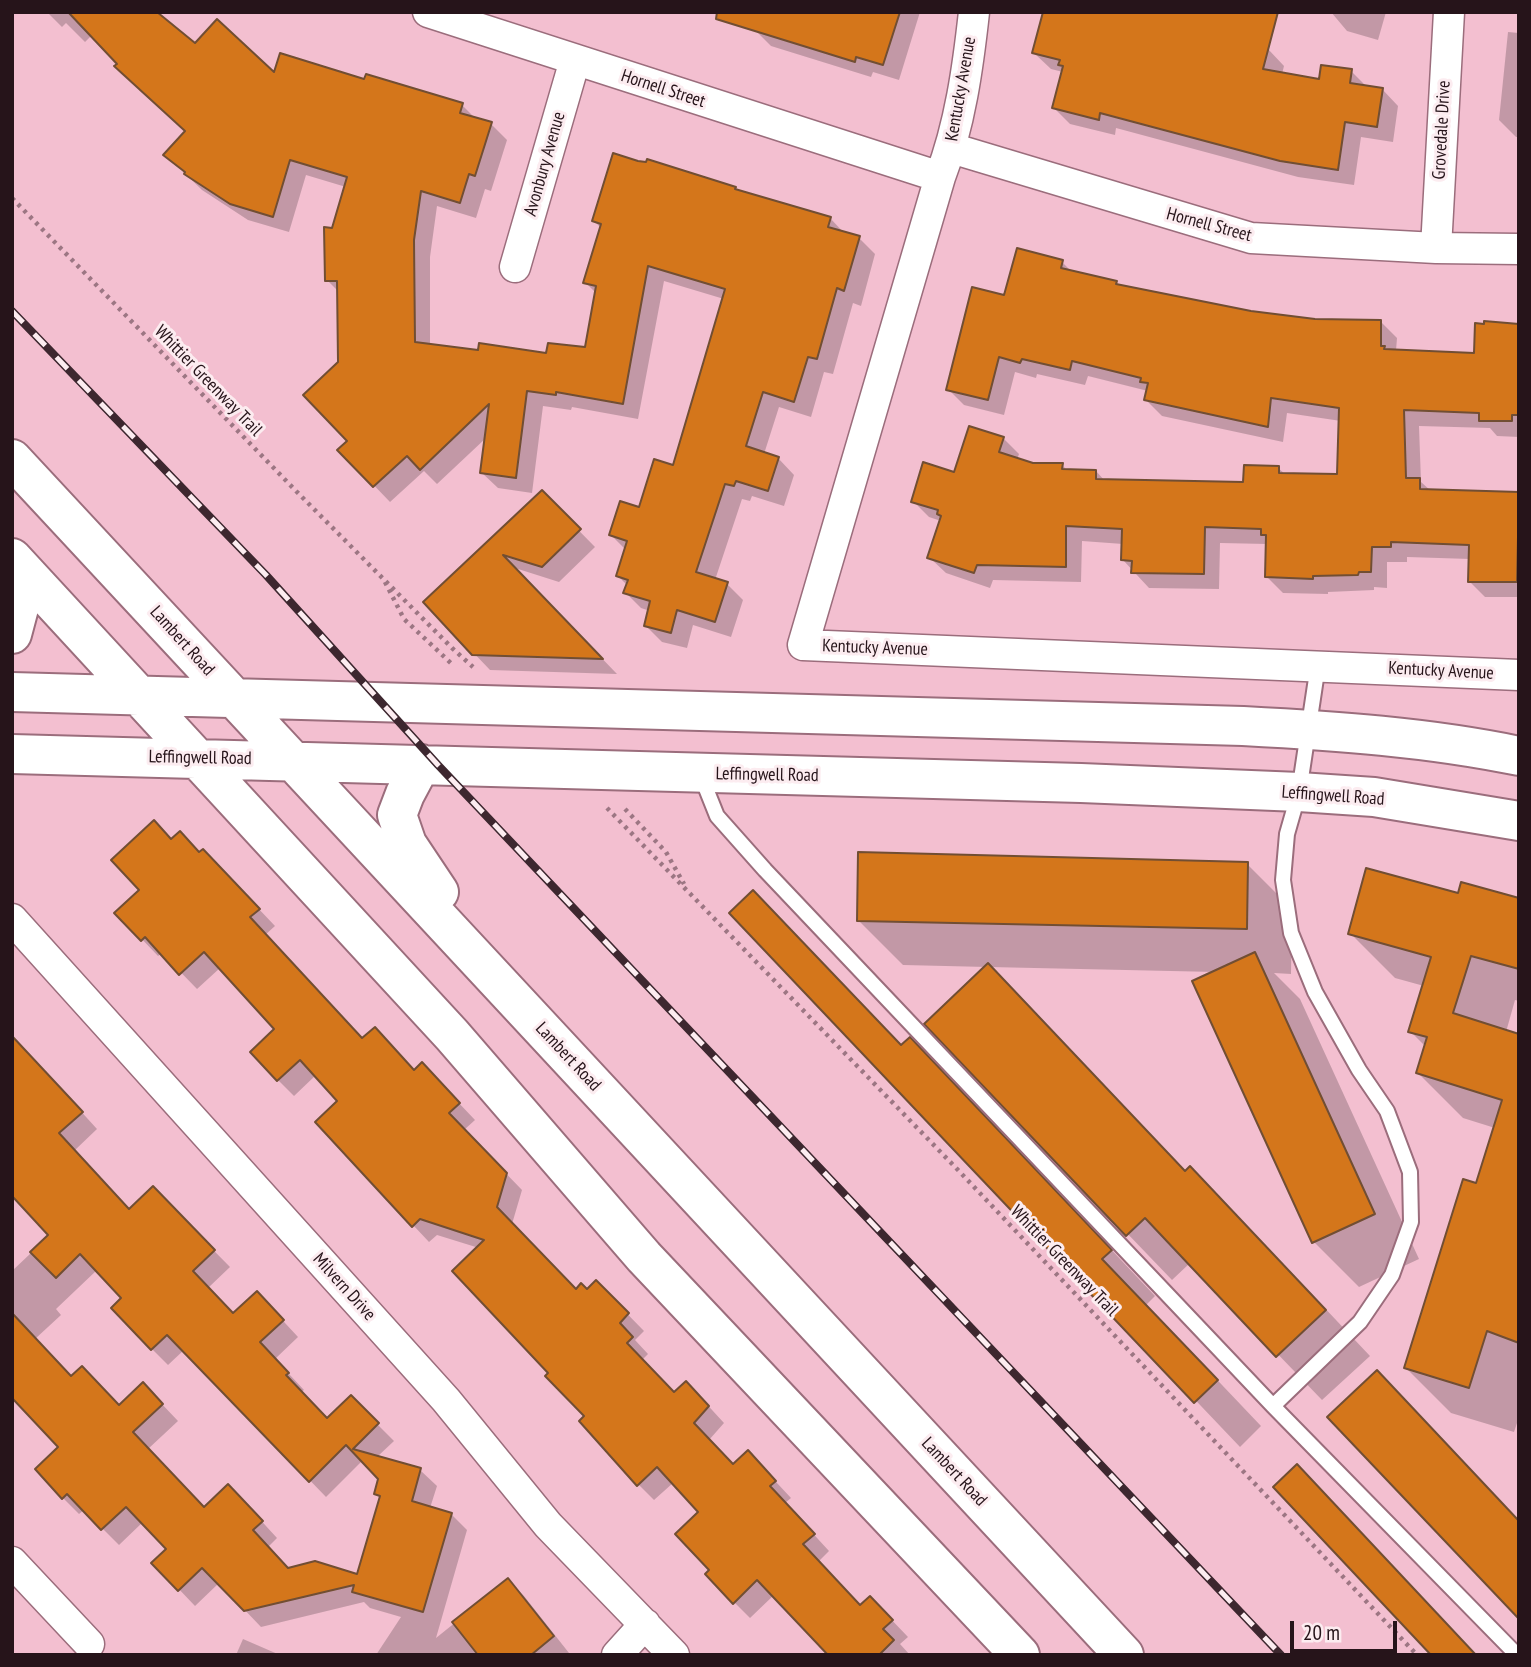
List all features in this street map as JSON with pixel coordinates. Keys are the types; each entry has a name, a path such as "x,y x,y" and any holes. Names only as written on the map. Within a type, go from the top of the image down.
{"main road":[{"name":"Lambert Road","path":"12,459 1124,1655"},
{"path":"12,558 452,1035 644,1257 1020,1655"},
{"path":"12,579 20,604 12,634"},
{"path":"12,692 1243,726 1365,733 1519,756"},
{"name":"Leffingwell Road","path":"12,754 1081,783 1299,792 1374,797 1519,821"},
{"path":"421,764 397,815 407,844 497,981"}],"street":[{"name":"Hornell Street","path":"428,12 940,177"},
{"name":"Kentucky Avenue","path":"974,12 970,49 951,148 940,177 803,645 1519,675"},
{"name":"Grovedale Drive","path":"1436,248 1449,12"},
{"name":"Avonbury Avenue","path":"515,267 575,60"},
{"name":"Hornell Street","path":"951,148 1251,238 1436,248 1519,249"},
{"name":"Milvern Drive","path":"12,919 446,1400 548,1525 674,1655"},
{"path":"12,1562 89,1644"},
{"path":"617,1655 645,1624"}],"lane":[{"path":"1273,1406 1360,1322 1392,1275 1410,1222 1409,1172 1387,1111 1359,1070 1315,992 1291,933 1283,880 1287,834 1299,792 1318,665"},
{"path":"701,773 717,816 765,870 1273,1406 1517,1655"}],"path":[{"name":"Whittier Greenway Trail","path":"12,198 385,582 472,666"},
{"name":"Whittier Greenway Trail","path":"385,582 404,619 463,672"},
{"name":"Whittier Greenway Trail","path":"600,800 958,1170 1417,1655"},
{"name":"Whittier Greenway Trail","path":"624,808 666,852 687,890"}],"building":[{"path":"68,12 157,12 195,43 217,19 274,72 280,53 364,79 366,74 463,103 460,113 492,122 475,176 469,174 460,203 421,191 414,240 415,342 478,350 479,343 546,353 548,343 585,347 596,286 583,283 601,224 592,221 613,153 638,161 646,162 647,159 736,187 735,189 831,217 828,227 860,236 844,291 837,288 817,359 808,357 794,402 763,392 746,446 779,457 768,491 736,481 734,486 725,484 696,572 728,582 715,622 677,610 671,633 644,626 650,601 623,593 628,580 616,576 627,541 609,535 620,501 639,507 654,459 673,465 725,289 648,266 623,404 556,392 556,395 527,391 516,478 480,473 489,404 420,470 407,456 373,487 337,450 347,441 303,395 338,362 337,281 325,281 324,227 332,228 347,177 290,160 273,217 230,204 184,174 185,172 163,155 185,131 114,66 117,64"},
{"path":"717,12 900,12 883,65 856,57 855,62 716,19"},
{"path":"1043,12 1278,12 1263,69 1319,79 1321,65 1352,69 1350,83 1383,88 1377,127 1345,122 1338,170 1280,161 1100,113 1099,120 1052,108 1063,66 1058,65 1060,60 1032,53"},
{"path":"1017,248 1063,260 1061,268 1117,281 1116,284 1251,311 1315,319 1381,320 1381,346 1385,346 1384,349 1474,353 1475,323 1484,324 1484,321 1519,324 1519,415 1512,415 1512,421 1479,421 1479,413 1404,410 1406,478 1420,478 1420,489 1519,492 1517,582 1468,582 1469,545 1391,542 1391,547 1372,547 1371,572 1313,576 1313,579 1265,577 1266,535 1261,535 1261,529 1205,527 1204,574 1131,573 1132,561 1121,560 1122,529 1066,526 1066,567 977,565 974,573 927,558 941,516 937,514 938,510 911,502 923,462 954,472 969,426 1004,437 999,452 1033,463 1063,463 1062,469 1096,470 1096,479 1243,482 1244,465 1279,466 1279,473 1337,474 1339,408 1271,398 1268,427 1144,400 1148,383 1140,382 1141,378 1072,361 1070,370 1022,359 1020,363 999,357 988,400 946,390 972,287 1004,295"},
{"path":"542,490 581,529 542,567 503,555 603,659 472,655 423,602"},
{"path":"154,820 171,839 180,831 199,852 203,849 260,909 250,917 362,1038 375,1027 414,1070 422,1062 460,1103 449,1113 507,1173 497,1207 576,1289 581,1283 587,1289 596,1280 629,1313 620,1323 633,1337 627,1343 674,1392 686,1381 709,1406 694,1423 733,1464 748,1450 776,1481 770,1486 815,1534 803,1544 860,1605 870,1596 893,1620 883,1629 894,1640 879,1655 828,1655 757,1580 733,1604 705,1574 709,1570 675,1534 698,1512 657,1467 637,1486 579,1421 584,1416 545,1376 548,1373 452,1271 484,1240 420,1219 412,1227 315,1122 337,1101 300,1060 277,1081 250,1052 274,1029 204,952 179,975 145,937 141,941 114,913 139,890 111,860"},
{"path":"858,852 1248,862 1247,929 857,921"},
{"path":"1366,868 1458,893 1461,882 1519,898 1519,969 1471,956 1453,1013 1519,1034 1519,1343 1487,1331 1469,1388 1404,1368 1463,1179 1476,1183 1502,1100 1416,1073 1427,1037 1408,1032 1431,957 1348,934"},
{"path":"753,890 901,1045 910,1037 1112,1250 1102,1259 1218,1380 1194,1403 729,913"},
{"path":"1255,952 1375,1214 1312,1243 1192,981"},
{"path":"988,963 1185,1171 1190,1166 1326,1310 1276,1357 1145,1218 1126,1236 924,1024"},
{"path":"12,1036 83,1112 59,1133 129,1209 153,1186 215,1250 193,1271 233,1313 257,1291 284,1320 260,1342 289,1373 286,1375 327,1418 351,1395 379,1423 353,1449 421,1468 412,1501 452,1513 423,1612 352,1592 354,1585 244,1611 202,1568 178,1591 151,1563 166,1549 126,1507 101,1530 67,1494 62,1499 35,1469 58,1447 12,1398 12,1313 71,1376 82,1366 119,1405 143,1382 163,1404 133,1432 204,1507 228,1484 263,1521 253,1530 288,1568 315,1561 357,1574 380,1496 374,1494 378,1479 346,1445 309,1482 167,1335 151,1350 111,1308 121,1298 80,1254 56,1278 30,1252 48,1235 12,1196"},
{"path":"1377,1370 1519,1521 1519,1619 1327,1417"},
{"path":"1297,1464 1476,1655 1431,1655 1273,1487"},
{"path":"508,1578 554,1636 531,1655 478,1655 452,1622"}],"railway":[{"path":"12,311 266,575 438,765 1281,1655"}]}
